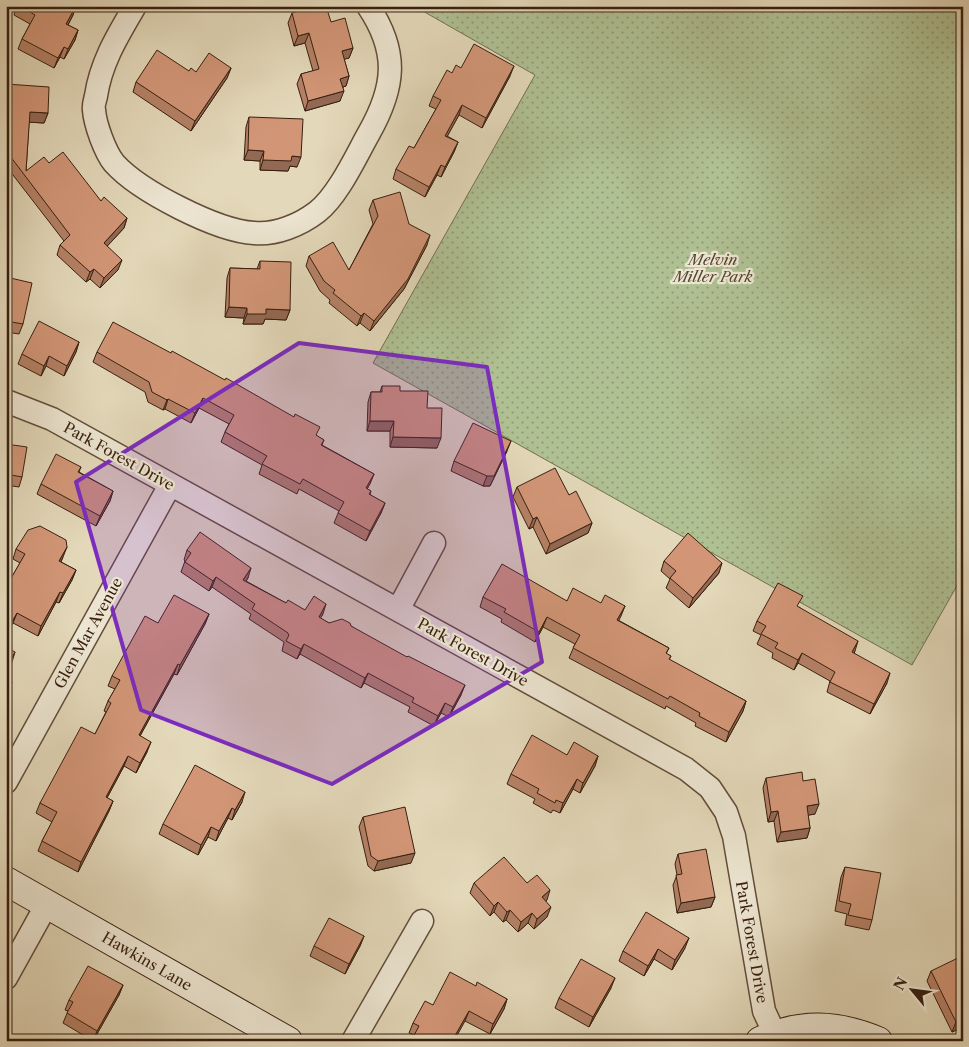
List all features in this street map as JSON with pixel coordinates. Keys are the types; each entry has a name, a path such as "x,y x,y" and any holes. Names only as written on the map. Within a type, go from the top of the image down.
{"street":[{"path":"135,6 110,49 98,81 94,110 100,134 113,161 131,179 180,207 228,228 254,233 276,232 297,224 318,211 334,194 381,110 391,64 386,42 377,19 368,6"},
{"name":"Park Forest Drive","path":"6,401 52,419 686,769 710,788 726,812 734,836 764,1011 771,1038"},
{"name":"Glen Mar Avenue","path":"6,782 170,485"},
{"path":"398,610 434,543"},
{"name":"Hawkins Lane","path":"6,881 288,1041"},
{"path":"6,978 47,904"},
{"path":"353,1041 422,921"},
{"path":"771,1038 800,1029 830,1027 856,1032 878,1041"}],"highlighted area":[{"path":"299,343 487,367 542,662 332,784 141,710 76,482"}],"green space":[{"name":"Melvin Miller Park","path":"414,6 963,6 963,575 912,665 373,363 535,75"}],"building":[{"path":"20,6 76,6 66,24 78,30 68,49 64,47 58,58 22,39 35,15"},
{"path":"315,6 326,6 331,22 345,18 353,48 342,51 349,76 340,79 344,91 308,101 301,74 319,69 309,33 298,36 292,13"},
{"path":"474,44 514,66 486,118 462,105 445,136 458,142 445,167 441,165 429,187 396,169 409,146 414,148 441,100 433,96 447,70 452,73 456,65 461,68"},
{"path":"157,50 189,71 191,68 196,72 209,53 231,68 195,121 136,82"},
{"path":"6,84 49,87 48,113 30,112 26,171 44,157 49,163 63,152 101,201 104,197 127,218 104,243 122,260 104,278 94,269 90,272 60,245 70,235 10,156 6,155"},
{"path":"249,117 303,119 301,157 292,156 291,161 263,160 264,151 248,150"},
{"path":"400,192 409,224 430,235 408,279 374,321 364,313 361,316 333,293 335,290 324,281 309,256 333,242 349,270 378,216 373,200"},
{"path":"260,261 291,262 290,310 266,309 266,314 247,314 247,308 229,307 230,268 260,269"},
{"path":"6,277 32,283 23,324 6,321"},
{"path":"39,321 79,342 67,366 49,356 44,366 22,354"},
{"path":"113,322 225,380 226,378 294,417 295,414 320,427 316,435 324,440 321,445 374,474 366,488 371,491 369,494 385,503 370,531 338,513 344,502 303,479 300,484 262,464 267,456 225,432 234,415 203,398 195,413 152,392 149,382 97,352"},
{"path":"382,386 400,386 400,391 428,391 427,408 442,408 441,438 393,437 394,421 370,421 371,392 382,392"},
{"path":"473,423 511,441 494,476 487,476 454,461"},
{"path":"6,444 27,447 22,477 6,474"},
{"path":"56,454 81,467 78,472 113,491 100,516 41,484"},
{"path":"555,468 569,495 576,491 592,523 550,544 537,517 533,519 517,487"},
{"path":"40,526 66,540 67,547 59,561 76,570 63,593 60,592 41,626 17,613 10,625 6,623 6,587 25,554 16,549 28,530"},
{"path":"200,532 251,568 243,580 286,603 288,600 305,610 314,596 326,604 319,617 329,623 342,619 350,623 351,626 407,657 465,685 453,707 445,703 438,716 412,702 414,698 368,673 365,678 304,644 301,649 286,641 288,633 252,609 255,604 216,577 213,581 185,562 191,553 187,550"},
{"path":"688,533 722,563 693,598 670,578 676,571 664,561"},
{"path":"502,564 567,601 573,588 601,603 605,595 625,606 617,620 669,648 666,653 671,656 669,659 746,701 729,732 699,716 700,713 670,696 668,699 573,648 580,635 547,617 539,632 504,612 506,609 483,597"},
{"path":"778,583 803,596 797,606 858,641 852,652 890,673 874,704 830,682 835,672 802,653 798,660 775,648 778,643 761,634 766,626 757,621"},
{"path":"174,595 209,614 180,665 178,664 139,735 151,742 140,763 128,756 106,797 113,801 81,862 42,841 57,812 40,803 81,727 95,734 111,703 108,701 120,680 112,676 145,616 158,623"},
{"path":"6,647 15,652 6,668"},
{"path":"6,679 12,682 6,693"},
{"path":"532,735 567,755 574,742 598,756 583,783 577,779 563,803 556,800 555,803 537,793 539,789 511,774"},
{"path":"195,765 245,792 235,810 232,808 219,831 211,827 201,845 163,824"},
{"path":"802,772 803,781 815,779 819,804 807,806 810,828 781,832 778,811 771,812 766,778"},
{"path":"405,807 415,853 378,861 371,856 363,817"},
{"path":"706,849 715,897 681,903 676,875 682,874 678,854"},
{"path":"504,857 527,883 537,875 550,890 542,897 551,907 537,919 532,913 521,922 510,910 507,912 498,902 494,906 474,883"},
{"path":"845,867 881,873 872,920 848,915 851,904 839,901"},
{"path":"646,912 689,938 675,960 658,949 648,966 623,951"},
{"path":"329,918 364,936 349,964 314,946"},
{"path":"962,956 963,1019 956,1022 931,971"},
{"path":"581,959 615,978 593,1017 559,998"},
{"path":"88,966 123,985 97,1031 67,1013 73,1002 69,1000"},
{"path":"450,972 476,986 477,982 507,999 493,1024 469,1011 452,1041 411,1041 419,1026 413,1023 425,1001 433,1005"}]}
